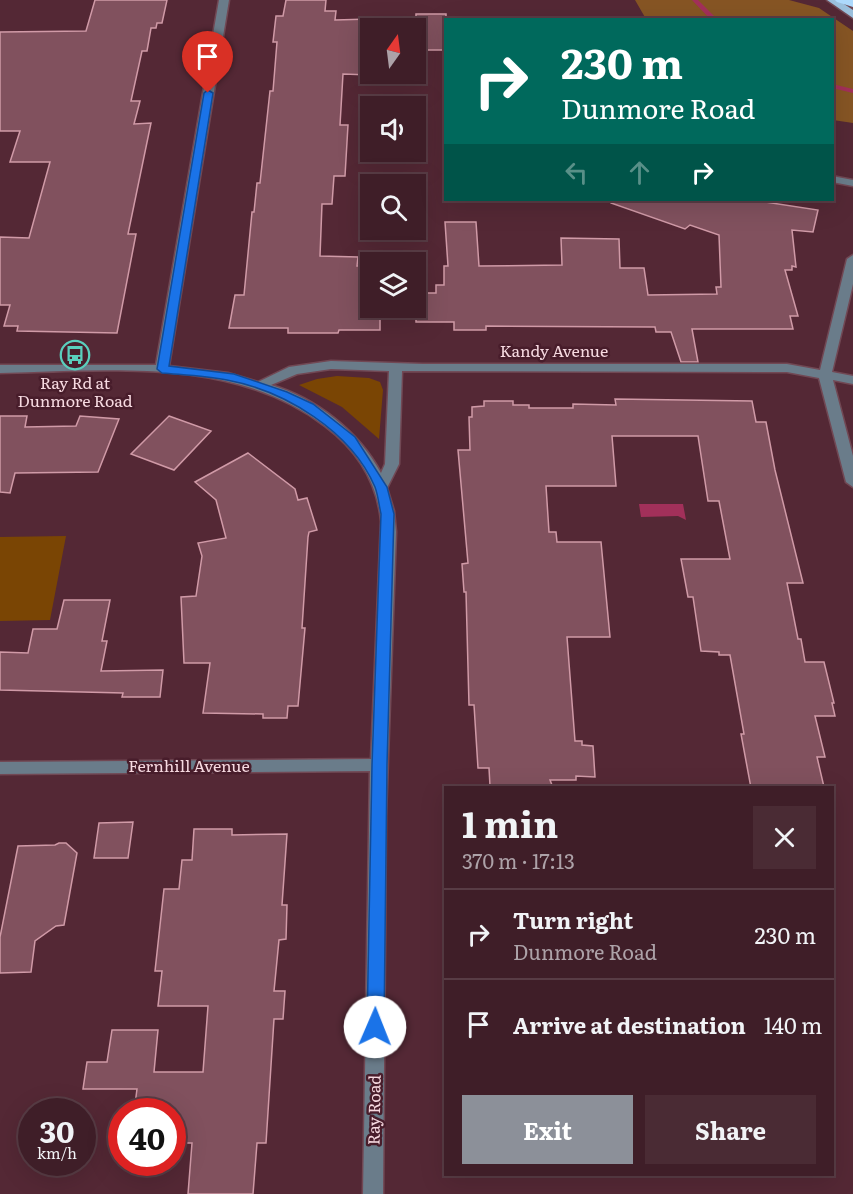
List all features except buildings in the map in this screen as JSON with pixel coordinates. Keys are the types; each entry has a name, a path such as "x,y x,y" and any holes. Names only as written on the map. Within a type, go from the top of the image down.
{"highway":[{"path":"841,0 852,2"}],"main road":[{"path":"832,0 853,15"}],"street":[{"path":"162,369 224,0"},
{"path":"834,179 853,183"},
{"path":"853,259 825,375 853,482"},
{"name":"Kandy Avenue","path":"259,386 280,375 311,367 331,365 396,368 787,368 853,380"},
{"path":"381,487 392,464 396,368"},
{"name":"Ray Road","path":"0,369 162,369 211,373 259,386 308,406 332,422 351,439 381,487 387,514 387,552 379,765 373,1194"},
{"name":"Fernhill Avenue","path":"0,768 379,765"}],"shaded area":[{"path":"635,0 789,0 819,8 834,18 645,18"},
{"path":"834,18 853,31 853,123 834,120"},
{"path":"337,376 369,378 380,382 383,390 379,439 342,407 299,385"},
{"path":"639,504 683,504 686,520 678,516 641,517"},
{"path":"66,536 50,620 0,621 0,537"}],"waterway":[{"path":"695,0 713,18"},
{"path":"834,86 853,91"}],"place":[{"name":"Ray Rd at Dunmore Road","path":"75,355"}],"route":[{"path":"208,93 162,369 230,376 283,394 308,406 332,422 351,439 381,487 387,514 379,765 375,1027"}]}
